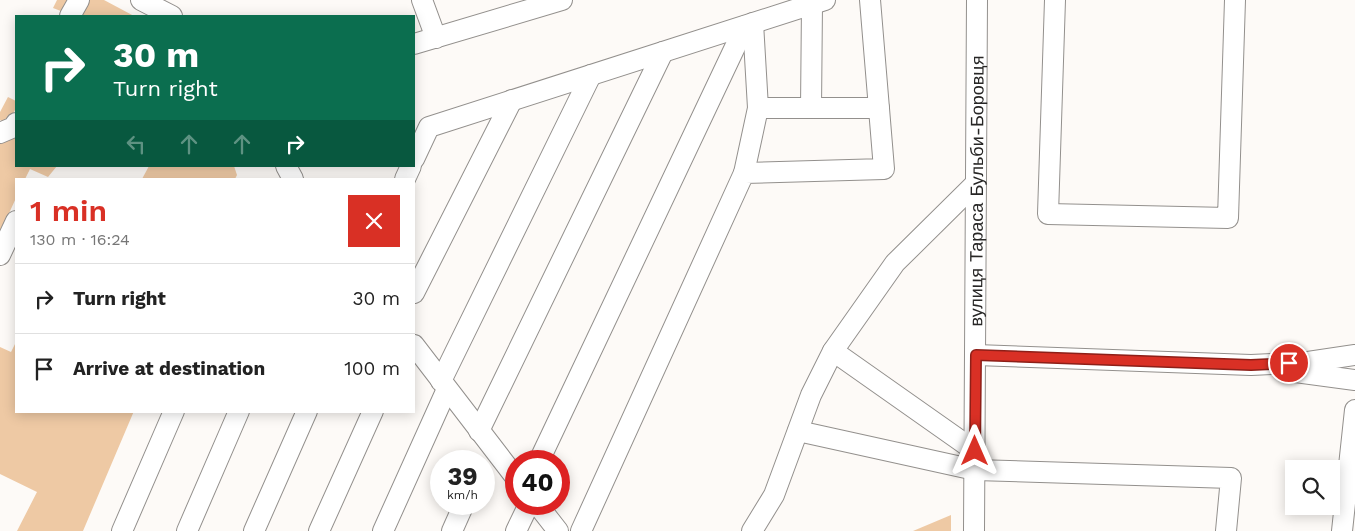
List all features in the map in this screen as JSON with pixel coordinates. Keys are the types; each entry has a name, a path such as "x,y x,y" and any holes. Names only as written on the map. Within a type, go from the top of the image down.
{"street":[{"path":"70,15 78,0"},
{"path":"140,0 167,15"},
{"path":"422,0 436,38"},
{"path":"415,44 562,0"},
{"path":"744,173 884,169 870,0"},
{"name":"вулиця Тараса Бульби-Боровця","path":"974,531 977,0"},
{"path":"1055,0 1048,214 1228,218 1235,0"},
{"path":"415,157 429,127 819,2 811,108"},
{"path":"581,531 744,173 758,108 749,24"},
{"path":"544,450 749,24"},
{"path":"484,446 663,52"},
{"path":"383,531 444,385 591,75"},
{"path":"415,291 512,100"},
{"path":"758,108 879,108"},
{"path":"0,133 15,125"},
{"path":"285,167 292,178"},
{"path":"752,531 774,495 811,396 833,351 895,263 976,183"},
{"path":"0,255 15,223"},
{"path":"415,346 444,385 484,446 505,467"},
{"path":"833,351 975,461"},
{"path":"976,355 1251,365 1308,362 1355,355"},
{"path":"1251,365 1355,380"},
{"path":"1342,531 1355,410"},
{"path":"122,531 173,413"},
{"path":"187,531 238,413"},
{"path":"254,531 306,413"},
{"path":"319,531 371,413"},
{"path":"798,431 975,461 1231,478 1226,531"},
{"path":"452,531 459,515"},
{"path":"516,531 524,515"},
{"path":"545,515 558,531"}],"shaded area":[{"path":"57,0 73,0 66,13 53,8"},
{"path":"87,0 104,0 132,15 79,15"},
{"path":"8,97 15,100 15,110 8,124 0,120 0,112"},
{"path":"15,133 15,167 56,167 48,177 30,169 26,178 15,178 15,200 0,233 0,139"},
{"path":"148,167 234,167 237,175 236,178 143,178"},
{"path":"15,344 15,413 133,413 83,531 17,531 37,492 0,474 0,347 11,352"},
{"path":"951,515 951,531 913,531"}],"route":[{"path":"975,451 976,355 1251,365 1289,363"}]}
